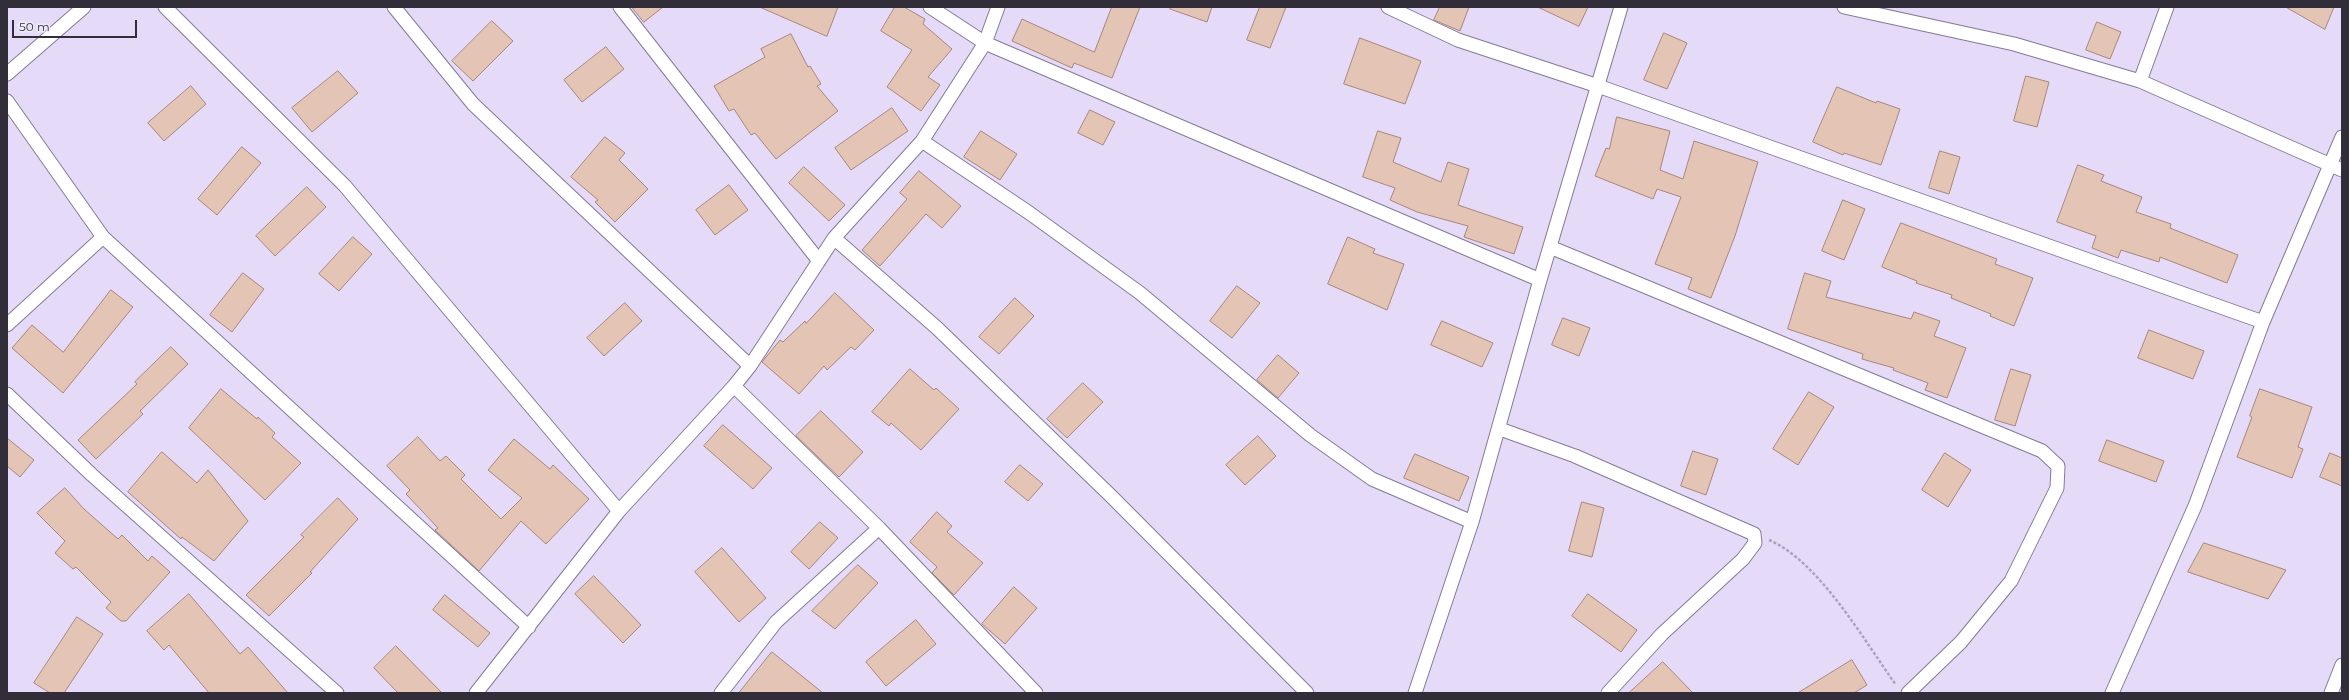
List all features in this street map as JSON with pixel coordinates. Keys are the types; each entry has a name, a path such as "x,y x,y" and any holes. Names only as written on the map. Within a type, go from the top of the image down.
{"street":[{"path":"7,74 84,7"},
{"path":"165,7 345,186 619,511"},
{"path":"620,7 819,261"},
{"path":"930,7 985,43 1540,280"},
{"path":"476,693 619,511 734,386 750,366 834,238 922,140 985,43 998,7"},
{"path":"1388,7 1458,40 1598,86 2263,322"},
{"path":"1415,693 1472,522 1500,429 1540,280 1621,7"},
{"path":"1844,7 2014,44 2140,81 2336,167"},
{"path":"2140,81 2167,7"},
{"path":"397,8 473,104 750,366"},
{"path":"7,101 103,237 529,627"},
{"path":"2112,693 2195,506 2263,322 2336,167 2342,137"},
{"path":"922,140 1028,212 1140,293 1310,435 1372,479 1472,522"},
{"path":"7,325 103,237"},
{"path":"834,238 959,350 1111,496 1307,693"},
{"path":"1550,247 2042,451 2058,466 2058,488 2011,581 1961,642 1908,693"},
{"path":"734,386 880,528 1036,693"},
{"path":"7,394 92,475 337,693"},
{"path":"1500,429 1575,456 1754,534 1755,543 1743,559 1662,634 1608,693"},
{"path":"721,693 776,622 880,528"},
{"path":"2331,693 2342,666"}],"path":[{"path":"1754,534 1774,542 1808,568 1829,591 1897,687"}],"building":[{"path":"632,7 663,7 644,22"},
{"path":"760,7 838,7 827,36"},
{"path":"895,7 904,7 925,19 923,24 952,49 928,77 940,85 921,111 887,87 912,50 881,31"},
{"path":"1112,7 1140,7 1112,78 1074,63 1072,68 1012,41 1022,19 1094,52"},
{"path":"1171,7 1212,7 1207,22 1170,9"},
{"path":"1260,7 1286,7 1270,48 1247,40"},
{"path":"1440,7 1469,7 1460,31 1434,20"},
{"path":"1538,7 1588,7 1579,26"},
{"path":"2286,7 2334,7 2325,29"},
{"path":"492,21 513,41 473,81 452,61"},
{"path":"2097,22 2121,32 2110,59 2086,50"},
{"path":"1664,33 1687,43 1667,89 1644,80"},
{"path":"791,34 808,67 810,66 821,84 817,86 838,111 776,159 755,133 751,135 734,109 729,111 714,86 765,57 761,49"},
{"path":"1360,38 1421,61 1405,104 1344,84"},
{"path":"606,47 624,69 582,102 564,80"},
{"path":"338,71 358,93 312,132 292,108"},
{"path":"2026,76 2049,82 2037,127 2014,121"},
{"path":"191,86 206,104 164,141 148,123"},
{"path":"1837,87 1876,103 1877,101 1900,109 1881,165 1844,153 1843,155 1813,142"},
{"path":"892,108 908,131 851,170 835,148"},
{"path":"1090,110 1115,122 1103,145 1078,133"},
{"path":"1617,117 1670,131 1660,170 1683,179 1694,141 1758,162 1735,236 1711,298 1688,289 1692,278 1655,264 1681,197 1657,189 1653,199 1595,176 1606,148 1609,149"},
{"path":"981,131 1017,154 1000,180 964,157"},
{"path":"1378,131 1401,138 1393,162 1441,182 1448,162 1469,169 1458,205 1523,227 1514,254 1464,237 1468,226 1417,212 1390,200 1395,188 1363,177"},
{"path":"605,137 625,153 619,160 648,189 615,222 595,202 598,200 571,177"},
{"path":"242,147 261,163 217,215 198,199"},
{"path":"1940,151 1960,157 1949,194 1929,188"},
{"path":"2078,165 2104,175 2101,181 2142,197 2136,212 2171,224 2170,228 2238,255 2227,283 2160,257 2159,262 2121,250 2118,258 2092,248 2096,236 2057,222"},
{"path":"804,167 845,205 829,221 789,183"},
{"path":"919,171 961,206 942,228 926,214 880,266 862,250 907,199 900,193"},
{"path":"729,185 748,210 715,235 696,210"},
{"path":"307,187 326,207 275,256 256,236"},
{"path":"1843,200 1865,209 1844,260 1822,251"},
{"path":"1901,223 1997,259 1995,264 2033,278 2014,326 1990,316 1991,314 1951,298 1952,295 1916,283 1917,281 1882,267"},
{"path":"353,237 372,254 339,291 319,274"},
{"path":"1348,237 1375,249 1373,253 1404,264 1387,310 1328,284"},
{"path":"243,273 264,289 232,332 210,315"},
{"path":"1805,273 1831,281 1826,297 1911,319 1914,312 1940,321 1934,336 1966,348 1947,398 1925,390 1928,383 1893,370 1894,368 1862,359 1863,354 1788,329"},
{"path":"1237,286 1260,303 1232,338 1210,321"},
{"path":"111,290 133,307 63,393 12,348 32,325 63,352"},
{"path":"835,293 874,330 855,350 851,347 827,370 824,366 799,394 762,362 780,340 783,342 805,321 806,323"},
{"path":"1015,298 1034,316 999,354 979,337"},
{"path":"625,303 642,321 604,356 587,338"},
{"path":"1563,318 1590,328 1579,356 1552,345"},
{"path":"1442,321 1493,343 1482,367 1431,345"},
{"path":"2149,330 2204,351 2193,379 2138,358"},
{"path":"171,347 188,364 140,411 143,414 96,459 78,440 137,384 135,382"},
{"path":"1278,355 1299,373 1278,398 1257,380"},
{"path":"910,369 934,390 936,388 959,409 921,450 891,423 889,426 872,412"},
{"path":"2011,369 2031,375 2015,426 1995,420"},
{"path":"1083,383 1103,402 1067,438 1047,419"},
{"path":"221,389 257,419 258,417 275,433 272,437 301,463 265,500 189,428"},
{"path":"2260,389 2312,407 2298,447 2303,449 2292,478 2237,457 2252,417 2250,416"},
{"path":"1809,392 1834,407 1798,465 1773,449"},
{"path":"821,411 863,452 839,477 796,436"},
{"path":"723,425 772,468 753,489 704,446"},
{"path":"1258,436 1276,456 1245,485 1226,465"},
{"path":"418,437 440,461 446,456 465,475 461,479 501,519 522,498 488,470 514,439 550,469 553,465 589,499 546,544 521,521 479,571 435,530 438,528 406,494 410,490 387,466"},
{"path":"7,438 34,460 20,477 7,466"},
{"path":"2107,440 2164,461 2156,482 2099,461"},
{"path":"1693,451 1718,459 1706,495 1681,486"},
{"path":"162,452 197,483 208,470 248,521 214,561 182,537 181,539 128,492"},
{"path":"1945,453 1971,470 1948,507 1922,490"},
{"path":"2330,453 2342,458 2342,486 2320,477"},
{"path":"1415,454 1469,477 1459,501 1404,478"},
{"path":"1020,465 1043,484 1028,501 1005,482"},
{"path":"65,488 84,509 118,539 122,535 148,561 152,556 170,572 126,621 121,621 106,608 111,602 76,567 73,569 55,553 65,541 37,513"},
{"path":"338,498 358,519 310,572 312,573 269,616 246,595 304,537 301,535"},
{"path":"1582,502 1604,508 1592,557 1569,551"},
{"path":"937,512 952,526 947,532 983,563 954,595 932,573 937,567 910,542"},
{"path":"820,522 838,538 809,569 791,552"},
{"path":"2204,543 2286,570 2268,599 2188,572"},
{"path":"722,548 766,598 739,622 695,572"},
{"path":"858,565 878,583 835,629 812,611"},
{"path":"594,576 641,625 623,643 575,594"},
{"path":"1014,587 1037,608 1005,644 982,624"},
{"path":"189,594 240,654 248,647 288,693 209,693 169,645 164,650 147,631"},
{"path":"1588,594 1637,630 1621,652 1572,616"},
{"path":"445,595 490,633 478,647 433,610"},
{"path":"77,617 103,634 64,693 50,693 34,683"},
{"path":"916,620 936,644 886,686 866,662"},
{"path":"396,646 442,693 398,693 374,668"},
{"path":"772,652 823,693 739,693"},
{"path":"1852,660 1867,685 1854,693 1798,693"},
{"path":"1663,662 1693,693 1629,693"}]}
